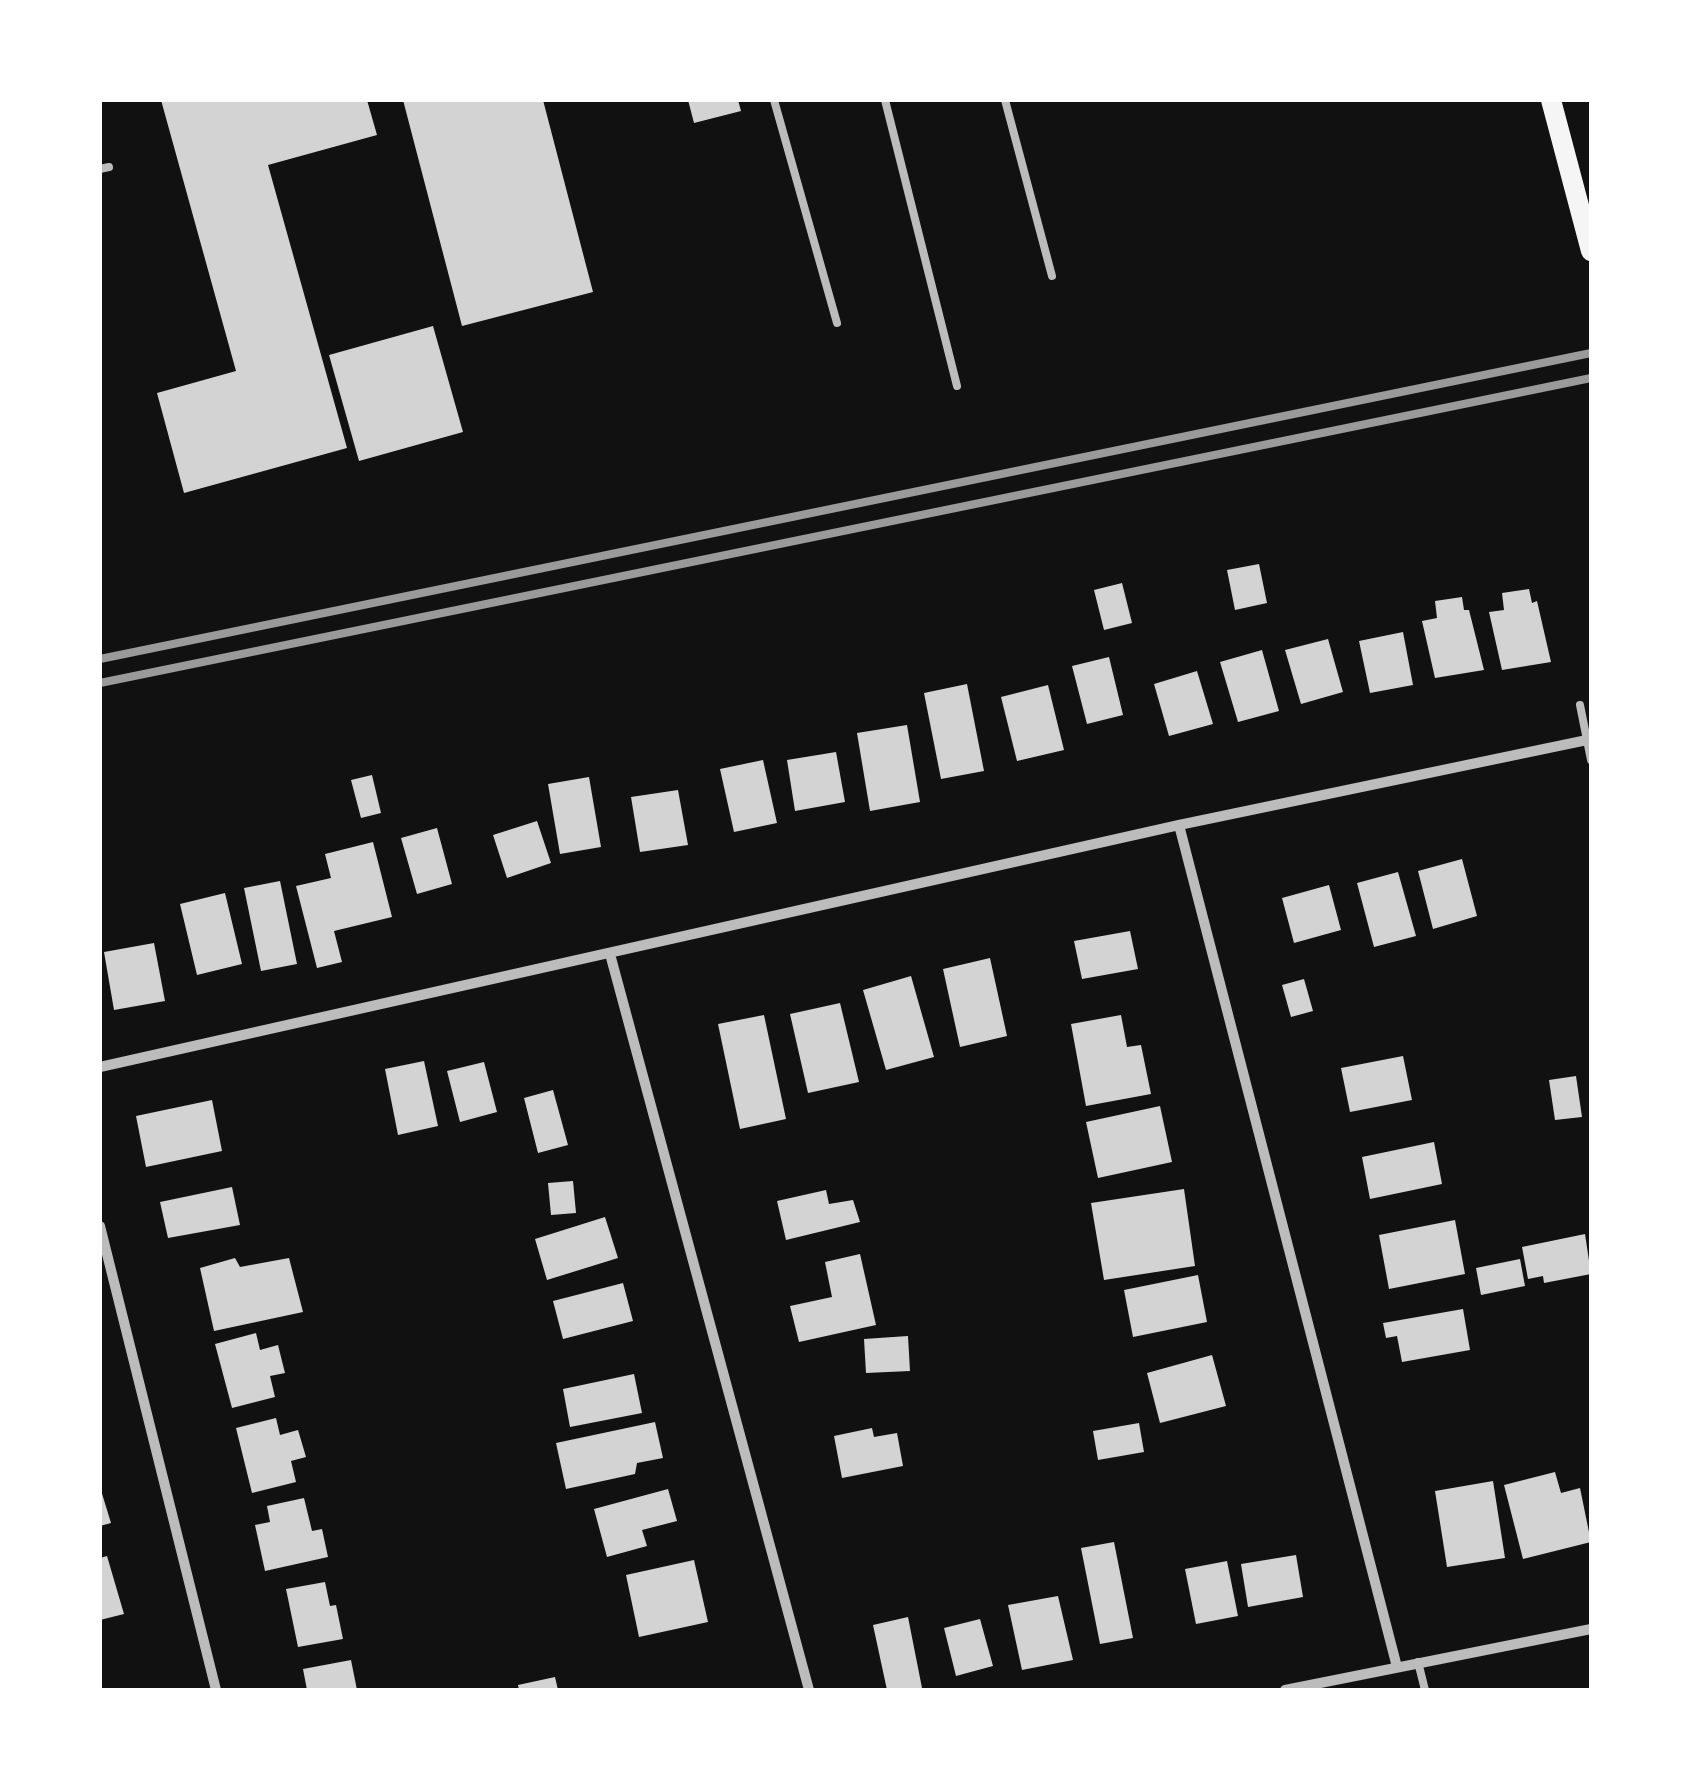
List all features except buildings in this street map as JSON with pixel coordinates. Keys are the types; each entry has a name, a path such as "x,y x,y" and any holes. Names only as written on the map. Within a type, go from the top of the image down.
{"main road":[{"path":"1551,100 1589,243"}],"street":[{"path":"100,1067 1179,825 1587,740"},
{"path":"1179,825 1397,1667"},
{"path":"610,954 810,1690"},
{"path":"100,1226 216,1690"},
{"path":"1285,1690 1591,1629"}],"lane":[{"path":"774,100 837,323"},
{"path":"885,100 957,386"},
{"path":"1005,100 1052,276"},
{"path":"1580,705 1591,760"},
{"path":"1418,1662 1425,1690"}],"railway":[{"path":"100,659 1591,353"},
{"path":"100,683 1591,378"}]}
